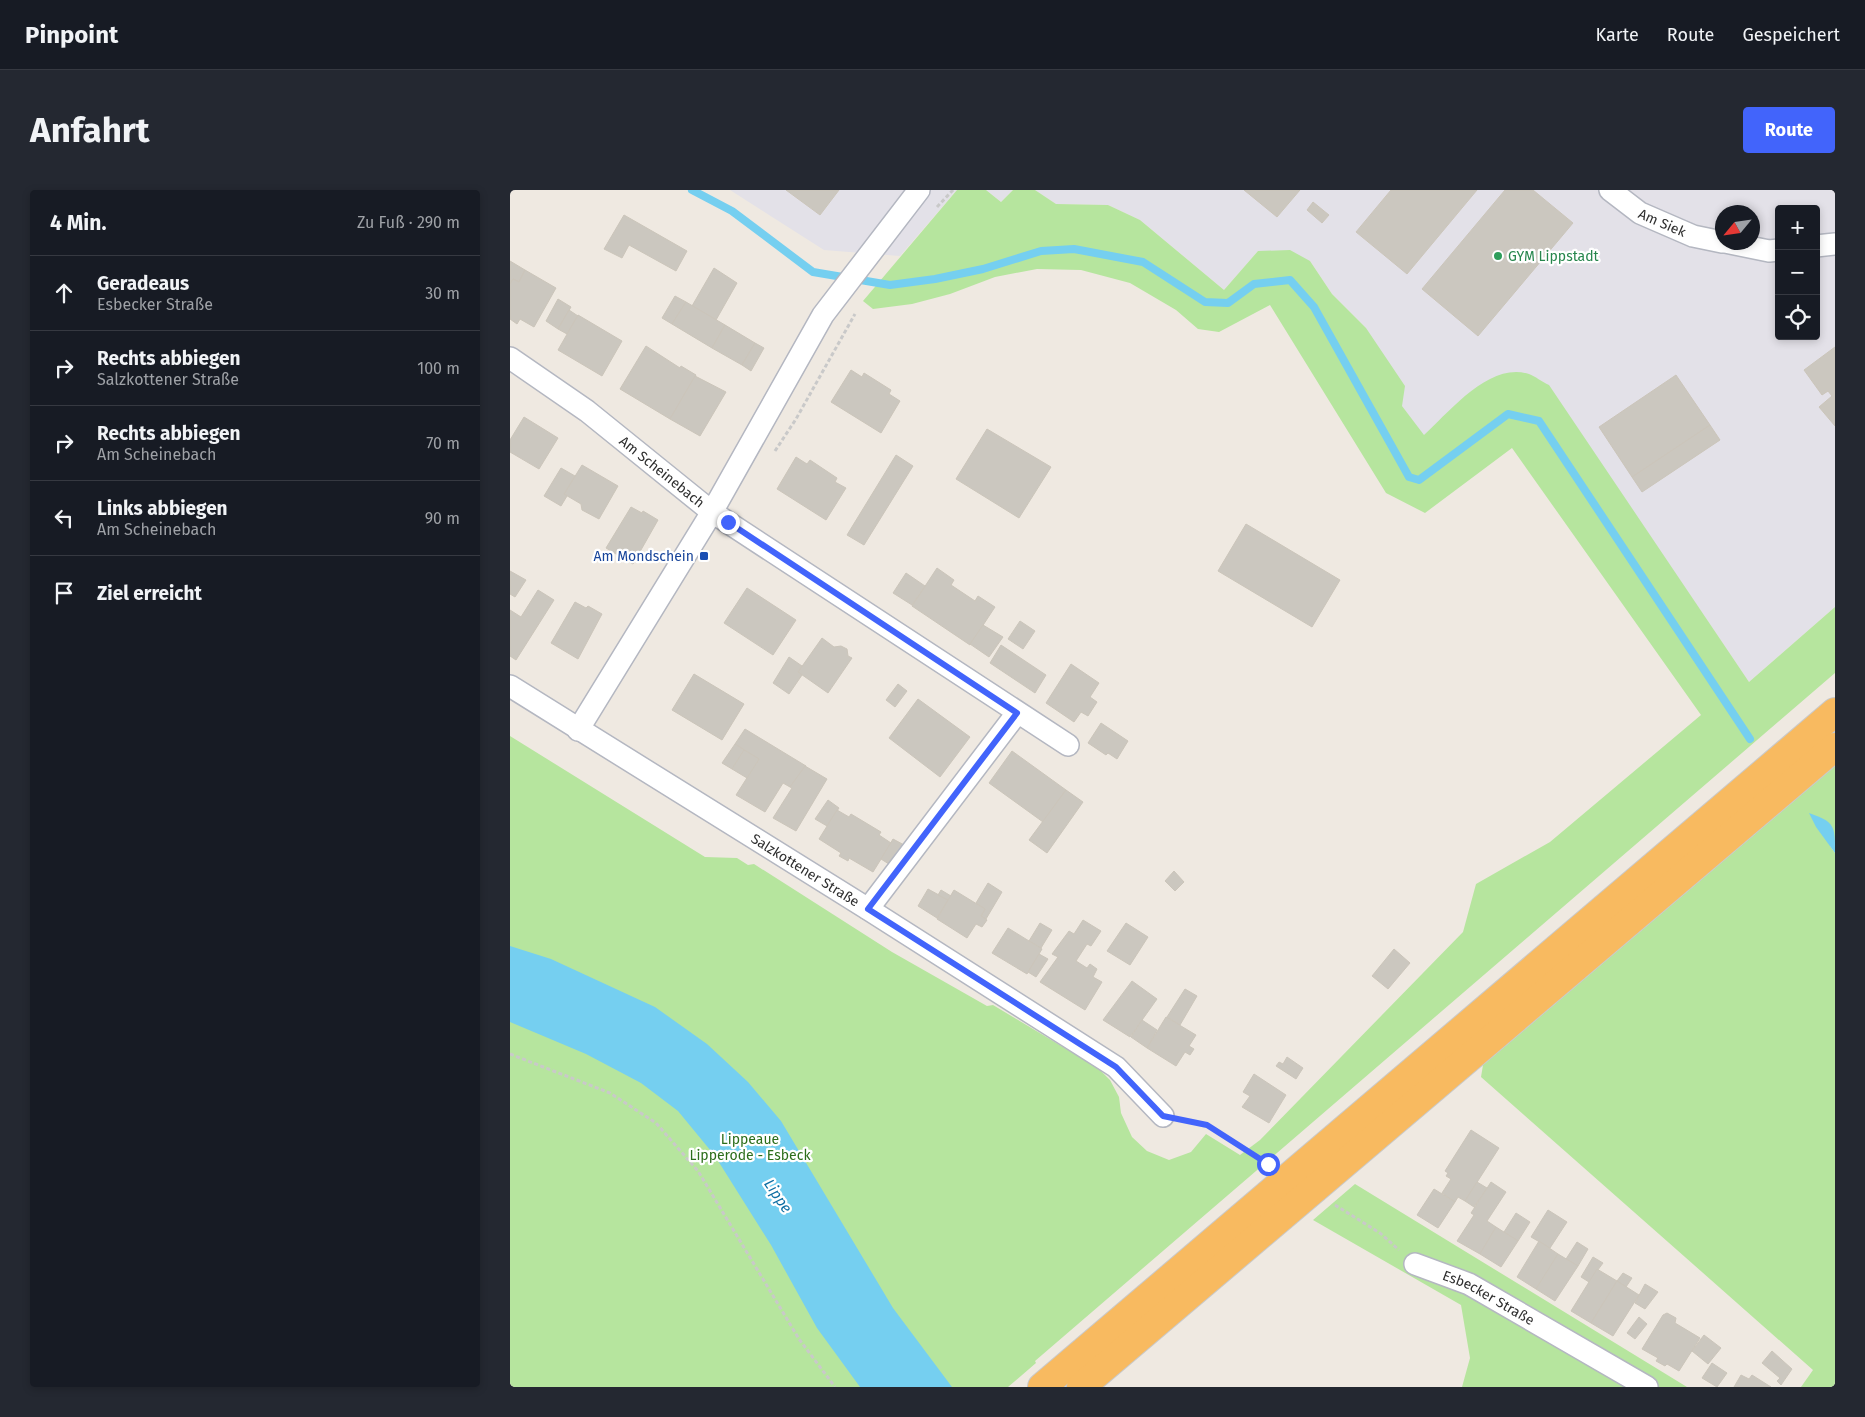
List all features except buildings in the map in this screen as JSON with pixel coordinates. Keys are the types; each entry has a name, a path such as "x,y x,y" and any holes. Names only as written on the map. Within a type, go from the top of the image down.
{"highway":[{"path":"1081,1387 1107,1349 1835,712"},
{"path":"1042,1387 1107,1349 1835,747"}],"street":[{"path":"578,730 712,512 823,315 920,190"},
{"name":"Am Siek","path":"1610,190 1640,213 1693,236 1715,240"},
{"path":"1820,246 1835,244"},
{"name":"Am Siek","path":"1760,249 1775,250"},
{"name":"Am Scheinebach","path":"510,358 587,411 712,512 1068,745"},
{"name":"Salzkottener Straße","path":"510,686 868,909 1116,1067 1163,1116"},
{"path":"868,909 1017,713"},
{"name":"Esbecker Straße","path":"1415,1264 1469,1284 1647,1387"}],"path":[{"path":"510,1054 610,1093 656,1123 698,1171 799,1339 835,1387"},
{"path":"1163,1116 1207,1125 1268,1164"},
{"path":"1335,1205 1380,1233 1415,1264"}],"shaded area":[{"path":"730,190 957,190 900,256 824,250"},
{"path":"986,190 1013,190 1001,202"},
{"path":"1035,190 1835,190 1835,607 1749,682 1548,385 1456,406 1424,436 1402,406 1366,328 1332,294 1310,261 1258,251 1224,290 1140,220 1108,205 1056,204"}],"green space":[{"name":"Lippeaue Lipperode - Esbeck","path":"957,190 986,190 1001,202 1013,190 1035,190 1056,204 1108,205 1140,220 1224,290 1258,251 1290,250 1310,261 1332,294 1366,328 1405,386 1402,406 1424,435 1458,402 1485,382 1500,375 1514,372 1534,376 1549,385 1749,682 1835,607 1835,673 1035,1361 1036,1363 1008,1387 510,1387 510,736 705,857 737,858 748,865 754,864 892,952 987,1006 993,1005 1098,1068 1110,1080 1119,1097 1121,1113 1132,1137 1147,1151 1169,1160 1191,1152 1206,1134 1240,1155 1260,1140 1463,932 1476,884 1550,842 1701,715 1512,448 1425,513 1386,493 1270,305 1219,332 1198,329 1176,310 1130,283 1081,270 1037,269 995,277 950,294 912,304 873,309 863,301"},
{"path":"1835,766 1835,842 1830,846 1835,853 1835,1387 1801,1387 1813,1370 1481,1077 1483,1065"},
{"path":"1355,1184 1687,1387 1462,1387 1470,1358 1461,1305 1313,1220"}],"water":[{"path":"1809,813 1824,819 1832,826 1835,837 1835,853 1816,827"},
{"name":"Lippe","path":"510,946 551,959 655,1007 707,1044 748,1082 781,1121 893,1308 952,1387 860,1387 817,1328 771,1245 715,1156 678,1111 641,1083 586,1054 510,1022"}],"waterway":[{"path":"692,190 732,211 813,272 890,285 935,279 983,269 1041,251 1074,249 1143,262 1205,302 1228,303 1254,284 1290,280 1314,307 1409,477 1419,480 1508,414 1539,421 1750,739"}],"place":[{"name":"GYM Lippstadt","path":"1498,256"},
{"name":"Am Mondschein","path":"704,556"}],"route":[{"path":"728,522 1017,713 868,909 1116,1067 1163,1116 1207,1125 1268,1164"}]}
